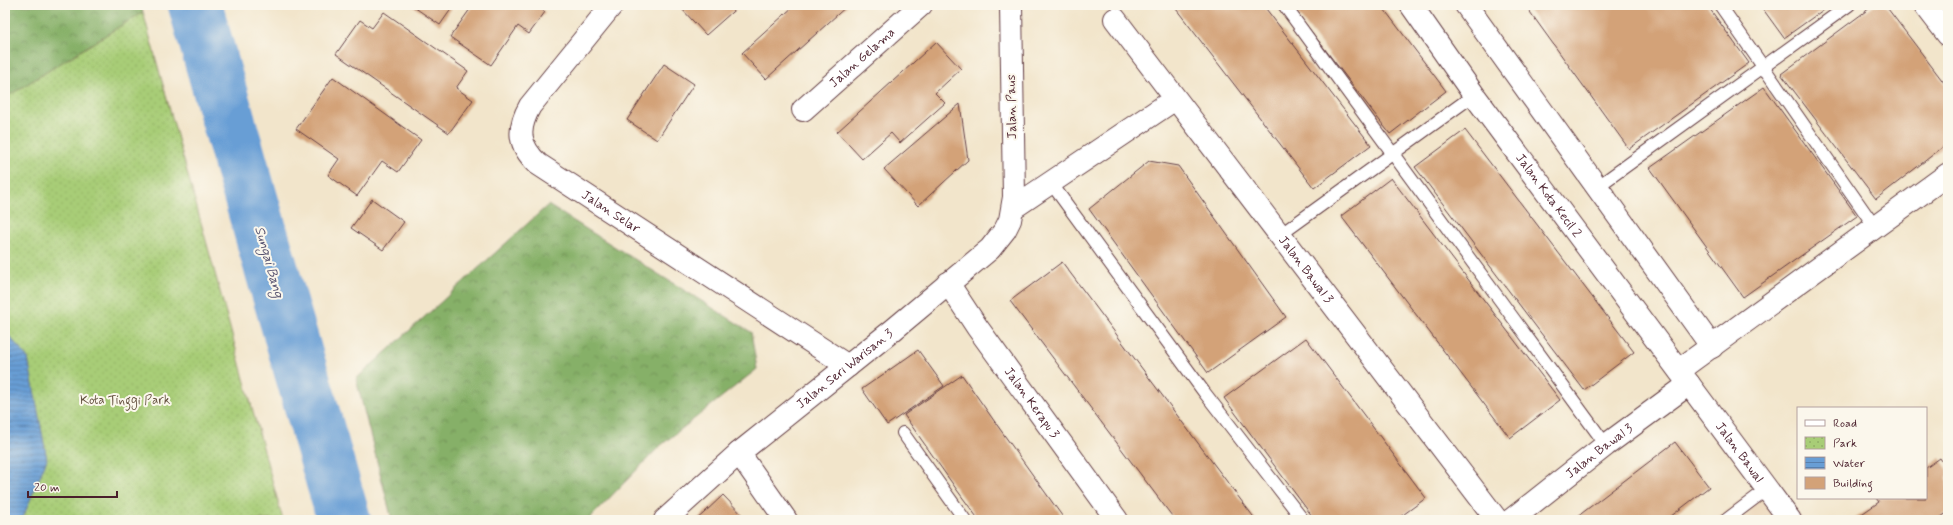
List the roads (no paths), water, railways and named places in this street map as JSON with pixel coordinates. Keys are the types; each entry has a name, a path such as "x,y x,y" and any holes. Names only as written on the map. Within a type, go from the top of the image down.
{"street":[{"name":"Jalan Selar","path":"612,5 530,106 523,117 521,130 522,143 528,155 544,168 848,366"},
{"name":"Jalan Gelama","path":"803,110 921,5"},
{"name":"Jalan Paus","path":"1011,5 1013,208"},
{"name":"Jalan Kota Kecil 2","path":"1411,5 1474,95 1684,377"},
{"path":"1466,5 1712,347"},
{"path":"1926,5 1948,35"},
{"name":"Jalan Bawal 3","path":"1115,20 1498,520"},
{"path":"1013,208 1175,98"},
{"name":"Jalan Bawal 3","path":"1510,520 1606,445 1684,377 1712,347 1948,174"},
{"name":"Jalan Seri Warisan 3","path":"665,520 739,453 848,366 998,240 1005,230 1013,208"},
{"name":"Jalan Kerapu 3","path":"948,283 977,327 1117,520"},
{"name":"Jalan Bawal","path":"1684,377 1790,520"},
{"path":"739,453 786,520"}],"lane":[{"path":"1284,5 1606,445"},
{"path":"1720,5 1875,227"},
{"path":"1597,188 1849,5"},
{"path":"1280,235 1474,95"},
{"path":"1051,182 1204,392 1303,520"},
{"path":"903,432 965,520"},
{"path":"1726,520 1767,489"}],"water":[{"path":"5,331 28,358 47,459 22,520 5,520"}],"waterway":[{"name":"Sungai Bang","path":"195,5 344,520"}],"park label":[{"name":"Kota Tinggi Park","path":"125,400"}]}
